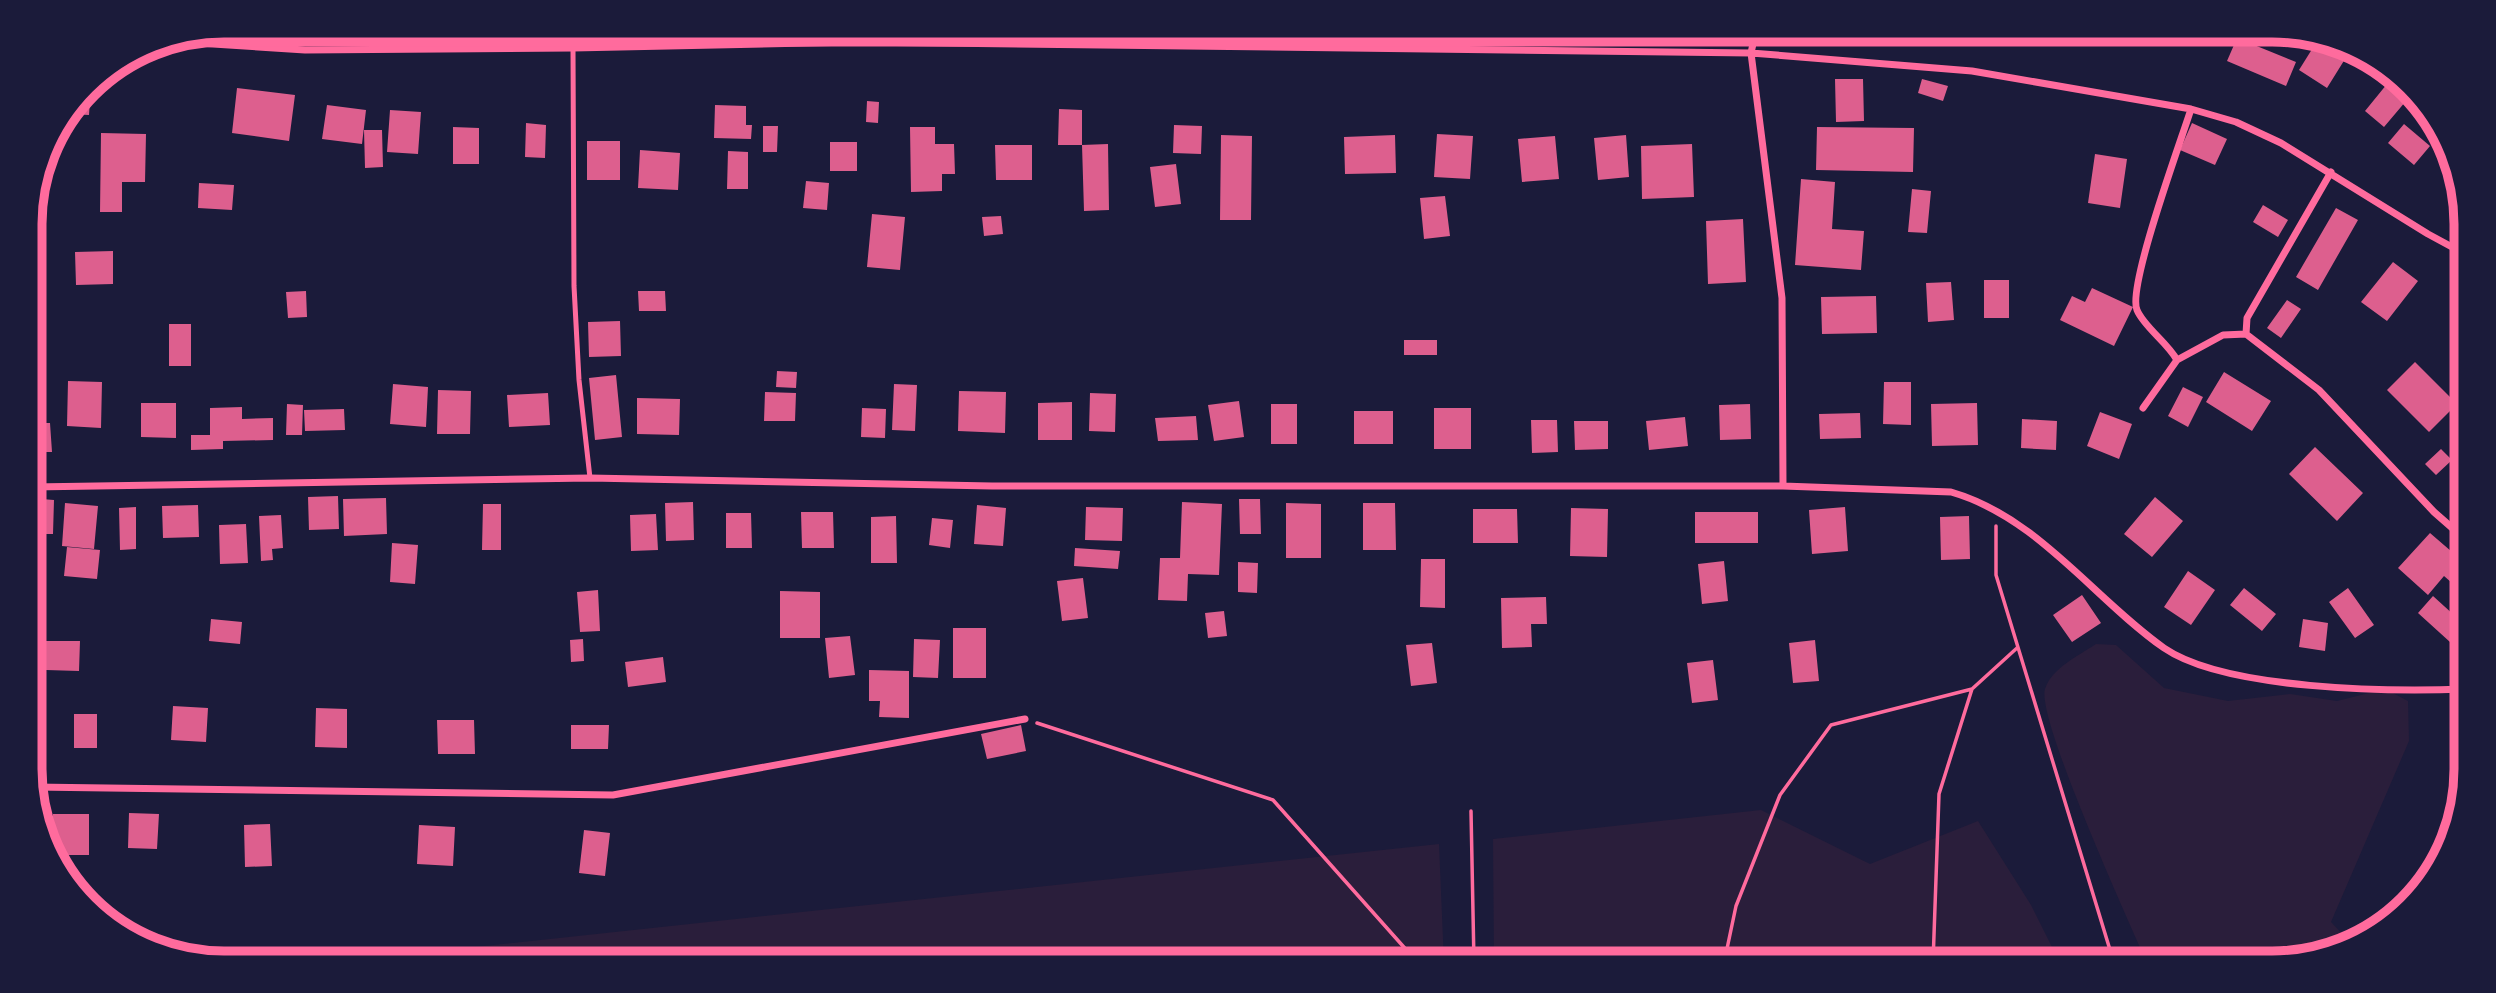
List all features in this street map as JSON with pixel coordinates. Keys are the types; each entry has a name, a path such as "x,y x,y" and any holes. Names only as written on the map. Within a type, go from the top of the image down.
{"street":[{"path":"205,44 305,50 573,48 815,42"},
{"path":"930,42 1751,53 1972,71 2191,109 2247,127 2331,172 2454,248"},
{"path":"1753,42 1751,53 1782,298 1783,486"},
{"path":"2177,360 2168,344 2138,314 2135,299 2153,225 2191,109"},
{"path":"2246,334 2247,318 2331,172"},
{"path":"2143,408 2177,360 2223,335 2246,334 2319,390 2434,512 2454,530"},
{"path":"42,487 590,478 992,486 1783,486 1951,492 1972,498 1996,510 2034,536 2165,649 2220,673 2299,684 2454,689"},
{"path":"44,787 613,795 1025,719"}],"lane":[{"path":"573,48 574,286 579,380 590,478"}],"path":[{"path":"1996,510 1996,575 2110,951"},
{"path":"1727,951 1736,906 1780,795 1831,725 1972,689 2018,648"},
{"path":"1933,951 1939,794 1972,689"},
{"path":"1025,719 1273,800 1407,951"},
{"path":"1471,811 1474,951"}],"shaded area":[{"path":"2096,644 2116,645 2164,688 2228,701 2290,694 2337,701 2385,689 2408,701 2409,741 2331,922 2344,936 2308,948 2284,951 2142,951 2069,778 2046,708 2045,689 2048,682 2066,663"},
{"path":"1761,810 1870,864 1978,821 2031,905 2054,951 1494,951 1493,839"},
{"path":"1439,844 1443,951 437,951"}],"building":[{"path":"2162,42 2186,42 2186,45"},
{"path":"2235,42 2247,42 2296,62 2286,86 2227,61"},
{"path":"2313,47 2346,58 2327,88 2299,70"},
{"path":"1835,79 1863,79 1864,121 1836,122"},
{"path":"1922,79 1948,86 1943,101 1918,93"},
{"path":"2387,84 2406,101 2384,127 2365,111"},
{"path":"237,88 295,95 289,141 232,133"},
{"path":"90,101 89,115 79,115"},
{"path":"867,101 879,102 878,123 866,122"},
{"path":"327,105 366,110 362,144 322,139"},
{"path":"715,105 746,106 746,125 752,125 751,139 714,138"},
{"path":"1059,109 1082,110 1082,145 1058,145"},
{"path":"390,110 421,112 418,154 387,152"},
{"path":"526,123 546,125 545,158 525,157"},
{"path":"2192,123 2227,139 2215,165 2180,150"},
{"path":"2404,124 2430,146 2414,165 2388,143"},
{"path":"1174,125 1202,126 1201,154 1173,153"},
{"path":"763,126 778,126 777,152 763,152"},
{"path":"453,127 479,128 479,164 453,164"},
{"path":"910,127 935,127 935,144 954,144 955,174 942,174 942,191 911,192"},
{"path":"1817,127 1914,128 1913,172 1816,170"},
{"path":"364,130 382,130 383,167 365,168"},
{"path":"101,133 146,134 145,182 122,182 122,212 100,212"},
{"path":"1437,134 1473,136 1470,179 1434,177"},
{"path":"1221,135 1252,136 1251,220 1220,220"},
{"path":"1395,135 1396,173 1345,174 1344,137"},
{"path":"1626,135 1629,177 1598,180 1594,138"},
{"path":"1555,136 1559,179 1522,182 1518,139"},
{"path":"587,141 620,141 620,180 587,180"},
{"path":"830,142 857,142 857,171 830,171"},
{"path":"1108,144 1109,210 1084,211 1082,145"},
{"path":"1692,144 1694,197 1642,199 1641,146"},
{"path":"995,145 1032,145 1032,180 996,180"},
{"path":"640,150 680,153 678,190 638,188"},
{"path":"728,151 748,152 748,189 727,189"},
{"path":"2095,154 2127,159 2120,208 2088,203"},
{"path":"1176,164 1181,204 1155,207 1150,167"},
{"path":"1801,179 1835,182 1832,229 1864,231 1861,270 1795,265"},
{"path":"806,181 829,183 827,210 803,208"},
{"path":"199,183 234,185 232,210 198,208"},
{"path":"1912,189 1931,191 1927,233 1908,232"},
{"path":"1445,196 1450,236 1424,239 1420,198"},
{"path":"2263,205 2288,220 2278,237 2253,222"},
{"path":"2336,208 2358,220 2318,290 2296,277"},
{"path":"872,214 905,217 900,270 867,267"},
{"path":"1001,216 1003,234 984,236 982,217"},
{"path":"1743,219 1746,282 1708,284 1706,221"},
{"path":"113,251 113,284 76,285 75,252"},
{"path":"2393,262 2418,281 2387,321 2361,302"},
{"path":"1984,280 2009,280 2009,318 1984,318"},
{"path":"1951,282 1954,320 1928,322 1926,283"},
{"path":"2092,288 2133,307 2114,346 2060,320 2072,296 2085,302"},
{"path":"306,291 307,317 288,318 286,292"},
{"path":"638,291 665,291 666,311 639,311"},
{"path":"1876,296 1877,333 1822,334 1821,297"},
{"path":"2287,300 2301,309 2281,338 2267,328"},
{"path":"620,321 621,356 589,357 588,322"},
{"path":"169,324 191,324 191,366 169,366"},
{"path":"1404,340 1437,340 1437,355 1404,355"},
{"path":"2415,362 2454,401 2454,407 2429,432 2387,390"},
{"path":"777,371 797,372 796,388 776,387"},
{"path":"2224,372 2271,401 2252,431 2206,402"},
{"path":"616,375 622,437 595,440 589,378"},
{"path":"68,381 102,382 101,428 67,426"},
{"path":"1884,382 1911,382 1911,425 1883,424"},
{"path":"393,384 428,387 426,427 390,424"},
{"path":"894,384 917,385 915,431 892,430"},
{"path":"2183,387 2203,397 2188,427 2168,416"},
{"path":"438,390 471,391 470,434 437,434"},
{"path":"959,391 1006,392 1005,433 958,431"},
{"path":"765,392 796,393 795,421 764,421"},
{"path":"548,393 550,425 509,427 507,395"},
{"path":"1090,393 1116,394 1115,432 1089,431"},
{"path":"637,398 680,399 679,435 637,434"},
{"path":"1239,401 1244,437 1214,441 1208,405"},
{"path":"1072,402 1072,440 1038,440 1038,403"},
{"path":"141,403 176,403 176,438 141,437"},
{"path":"1977,403 1978,445 1932,446 1931,404"},
{"path":"287,404 303,405 302,435 286,435"},
{"path":"1271,404 1297,404 1297,444 1271,444"},
{"path":"1750,404 1751,439 1720,440 1719,405"},
{"path":"242,407 242,419 273,418 273,440 223,441 223,449 191,450 191,435 210,435 210,408"},
{"path":"862,408 886,409 885,438 861,437"},
{"path":"1434,408 1471,408 1471,449 1434,449"},
{"path":"344,409 345,430 305,431 304,410"},
{"path":"1354,411 1393,411 1393,444 1354,444"},
{"path":"2100,412 2132,424 2119,459 2087,446"},
{"path":"1860,413 1861,438 1820,439 1819,414"},
{"path":"1196,416 1198,440 1158,441 1155,418"},
{"path":"1685,417 1688,446 1649,450 1646,421"},
{"path":"2022,419 2057,421 2056,450 2021,448"},
{"path":"1531,420 1557,420 1558,452 1532,453"},
{"path":"1574,421 1608,421 1608,449 1575,450"},
{"path":"42,423 50,423 52,452 42,452"},
{"path":"2315,447 2363,493 2337,521 2289,474"},
{"path":"2441,449 2452,460 2436,475 2425,464"},
{"path":"338,496 339,529 309,530 308,497"},
{"path":"2155,497 2183,521 2152,557 2124,534"},
{"path":"386,498 387,534 344,536 343,499"},
{"path":"42,499 54,500 53,534 42,534"},
{"path":"1239,499 1260,499 1261,534 1240,534"},
{"path":"693,502 694,540 666,541 665,503"},
{"path":"1182,502 1222,504 1219,575 1188,574 1187,601 1158,600 1160,558 1180,558"},
{"path":"65,503 98,506 94,549 62,546"},
{"path":"1286,503 1321,504 1321,558 1286,558"},
{"path":"1363,503 1395,503 1396,550 1363,550"},
{"path":"483,504 501,504 501,550 482,550"},
{"path":"198,505 199,537 163,538 162,506"},
{"path":"977,505 1006,508 1003,546 974,544"},
{"path":"136,507 136,549 120,550 119,508"},
{"path":"1086,507 1123,508 1122,541 1085,540"},
{"path":"1845,507 1848,551 1812,554 1809,510"},
{"path":"1571,508 1608,509 1607,557 1570,556"},
{"path":"1473,509 1517,509 1518,543 1473,543"},
{"path":"801,512 833,512 834,548 802,548"},
{"path":"1695,512 1758,512 1758,543 1695,543"},
{"path":"726,513 751,513 752,548 726,548"},
{"path":"656,514 658,550 631,551 630,515"},
{"path":"281,515 283,548 272,549 273,560 261,561 259,516"},
{"path":"896,516 897,563 871,563 871,517"},
{"path":"1969,516 1970,559 1941,560 1940,517"},
{"path":"932,518 953,520 950,548 929,545"},
{"path":"246,524 248,563 220,564 219,525"},
{"path":"2430,533 2454,554 2454,585 2444,576 2428,595 2398,568"},
{"path":"392,543 418,545 415,584 390,582"},
{"path":"67,547 100,550 97,579 64,576"},
{"path":"1075,548 1120,551 1118,569 1074,566"},
{"path":"1421,559 1445,559 1445,608 1420,607"},
{"path":"1724,561 1728,601 1702,604 1698,564"},
{"path":"1238,562 1258,563 1257,593 1238,592"},
{"path":"2188,571 2215,590 2191,625 2164,607"},
{"path":"1083,578 1088,618 1062,621 1057,581"},
{"path":"2244,588 2276,614 2262,631 2230,605"},
{"path":"2348,588 2374,625 2355,638 2329,602"},
{"path":"598,590 600,631 580,632 577,592"},
{"path":"780,591 820,592 820,638 780,638"},
{"path":"2082,595 2101,623 2072,642 2053,615"},
{"path":"2433,596 2454,615 2454,646 2418,613"},
{"path":"1546,597 1547,624 1531,624 1532,647 1502,648 1501,598"},
{"path":"1224,611 1227,636 1208,638 1205,613"},
{"path":"211,619 242,622 240,644 209,641"},
{"path":"2303,619 2328,623 2325,651 2299,647"},
{"path":"953,628 986,628 986,678 953,678"},
{"path":"850,636 855,675 829,678 825,638"},
{"path":"583,639 584,661 571,662 570,640"},
{"path":"914,639 940,640 938,678 913,677"},
{"path":"1815,640 1819,681 1793,683 1789,643"},
{"path":"46,641 80,641 79,671 46,670"},
{"path":"1432,643 1437,683 1411,686 1406,645"},
{"path":"663,657 666,682 628,687 625,662"},
{"path":"1713,660 1718,700 1692,703 1687,663"},
{"path":"869,670 909,671 909,718 879,717 880,701 869,701"},
{"path":"173,706 208,708 206,742 171,740"},
{"path":"316,708 347,709 347,748 315,747"},
{"path":"74,714 97,714 97,748 74,748"},
{"path":"437,720 474,720 475,754 438,754"},
{"path":"571,725 609,725 608,749 571,749"},
{"path":"1021,725 1026,751 987,759 981,734"},
{"path":"129,813 159,814 157,849 128,848"},
{"path":"53,814 89,814 89,855 64,855 53,829"},
{"path":"270,824 272,866 245,867 244,825"},
{"path":"419,825 455,827 453,866 417,864"},
{"path":"584,830 610,833 605,876 579,873"}]}
